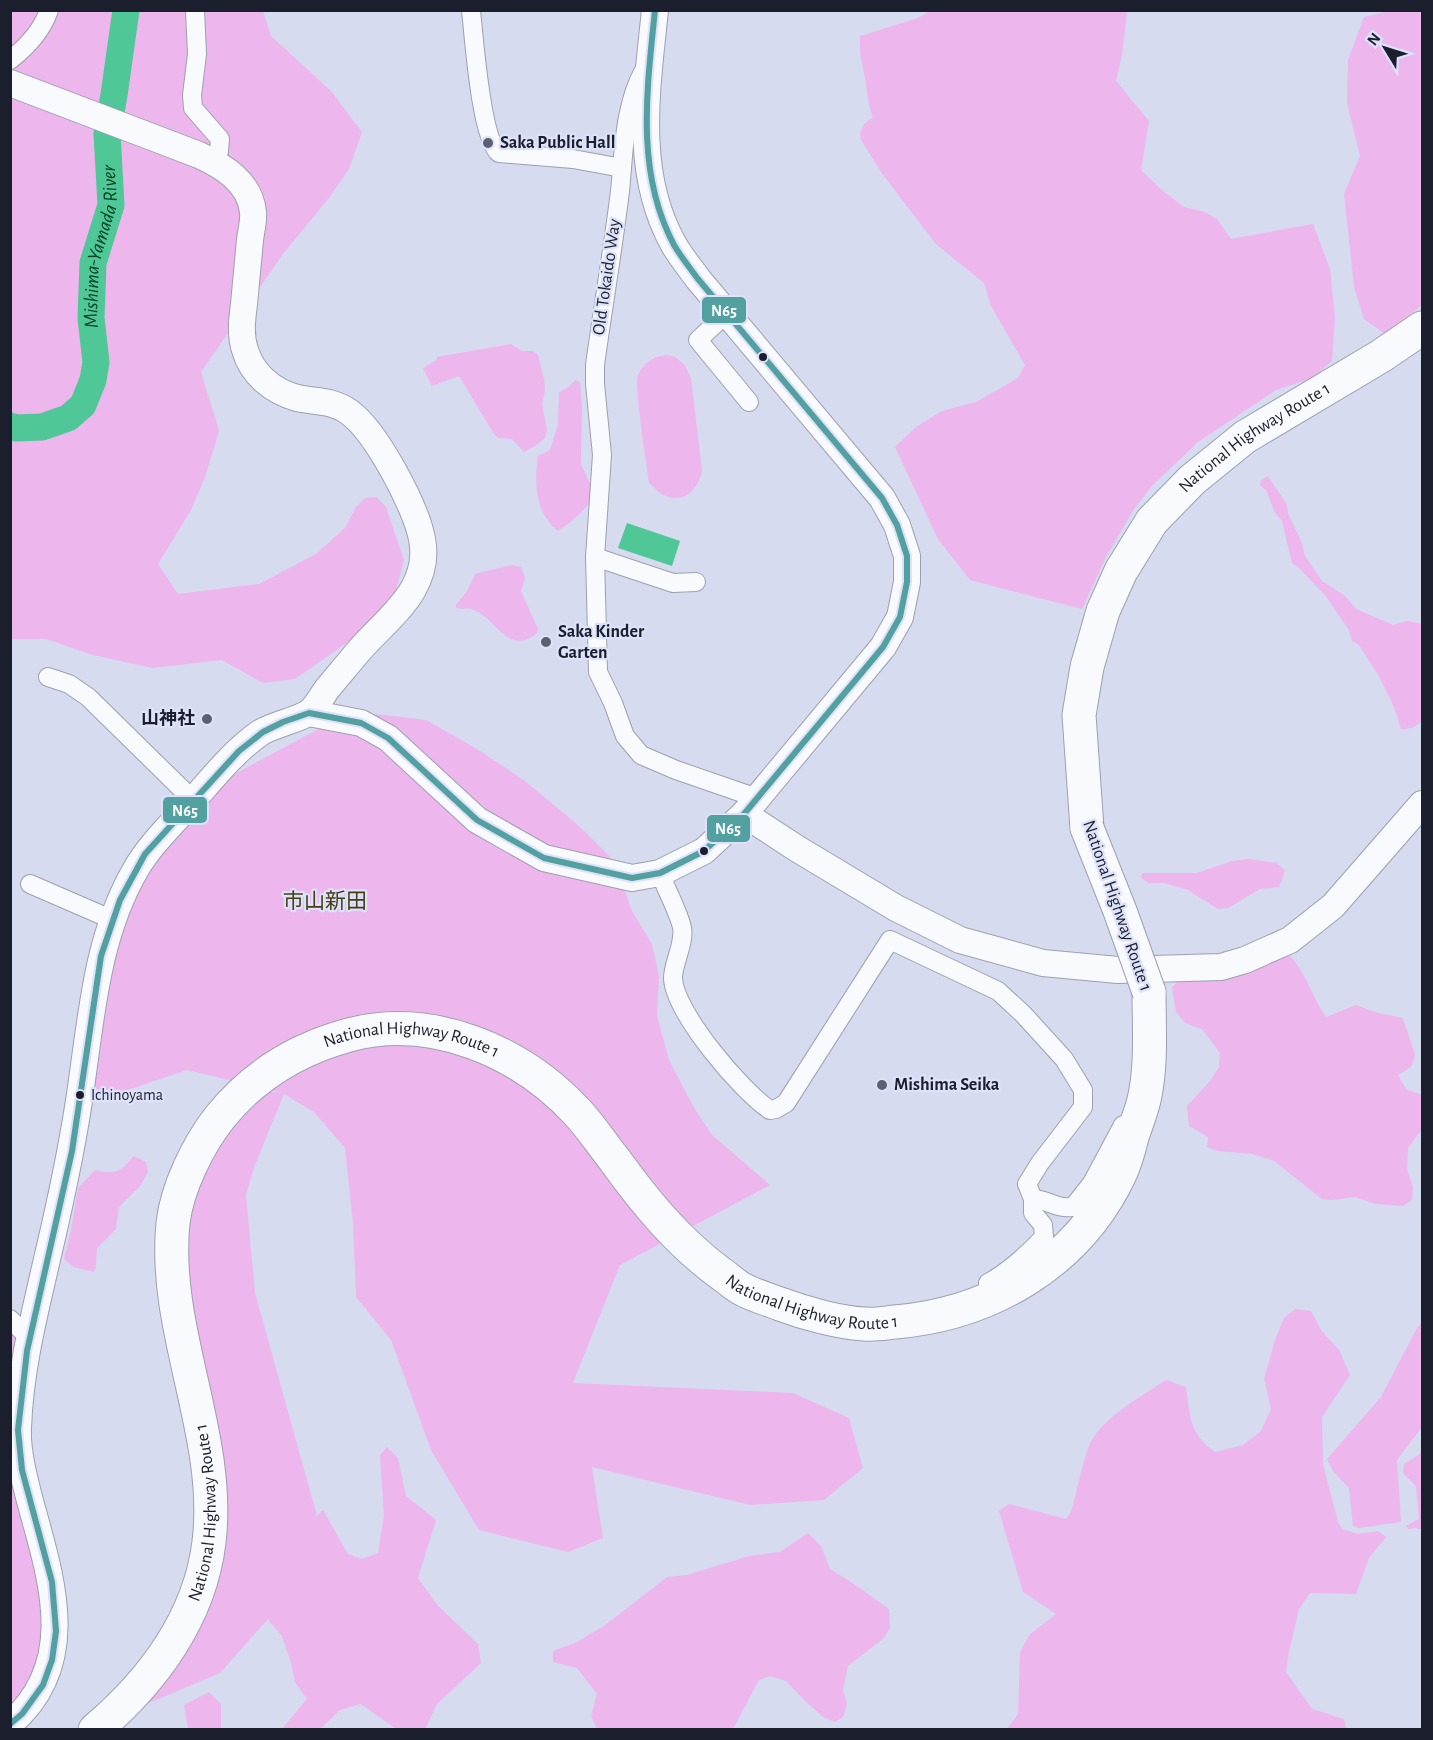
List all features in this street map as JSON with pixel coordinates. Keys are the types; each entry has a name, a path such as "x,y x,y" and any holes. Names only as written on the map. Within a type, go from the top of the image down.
{"highway":[{"name":"National Highway Route 1","path":"95,1730 119,1710 164,1656 182,1628 198,1593 210,1537 207,1451 177,1306 172,1250 173,1222 178,1200 196,1153 227,1108 264,1073 304,1050 354,1034 403,1027 452,1035 490,1049 542,1080 579,1113 651,1209 694,1254 744,1290 803,1312 864,1324 918,1320 953,1312 977,1304 1030,1279 1057,1258 1083,1232 1108,1197 1123,1168 1145,1097 1149,1046 1149,992 1087,828 1079,715 1090,656 1103,611 1121,571 1152,520 1192,480 1245,437 1381,356 1422,328"}],"street":[{"path":"10,60 24,49 40,30 49,10"},
{"path":"195,10 197,54 192,95 193,108 220,139 215,162"},
{"path":"471,10 485,123 495,150 499,153 573,159 622,168"},
{"path":"10,1724 22,1714 43,1685 52,1660 56,1631 52,1582 22,1470 18,1430 30,1338 72,1150 101,956 120,900 145,854 239,751 263,732 309,713 361,723 388,738 477,820 544,858 632,878 660,873 704,851 750,806 883,647 900,616 907,582 907,556 897,525 882,498 726,314 674,244 651,186 647,163 645,132 655,10"},
{"name":"Old Tokaido Way","path":"650,61 637,83 631,103 595,365 602,455 594,557 597,614 596,661 598,672 625,736 640,754 750,806"},
{"path":"10,83 215,162 235,177 245,190 253,211 242,317 242,341 247,358 258,375 280,392 296,398 333,403 361,422 373,435 412,510 422,536 424,556 414,589 403,606 357,652 309,713"},
{"path":"726,314 698,340 749,402"},
{"path":"594,557 673,583 696,582"},
{"path":"48,677 69,684 88,697 194,800"},
{"path":"750,806 796,848 897,908 960,940 1043,963 1118,970 1221,968 1290,940 1333,906 1422,804"},
{"path":"660,873 683,929 673,979 679,1003 700,1036 756,1102 770,1110 786,1103 890,940 998,991 1023,1014 1064,1059 1083,1090 1083,1107 1040,1163 1027,1184 1033,1199 1033,1213 1043,1225 1044,1237 1027,1255 1002,1275 967,1293 953,1312"},
{"path":"30,884 113,920"},
{"path":"1033,1199 1045,1200 1060,1209 1072,1207 1092,1183 1123,1128 1132,1083 1149,1046"},
{"path":"10,1319 30,1338"}],"shaded area":[{"path":"11,11 263,11 271,36 331,91 362,132 349,169 328,199 283,254 201,372 219,431 205,477 191,510 158,564 178,594 259,584 316,554 345,528 356,507 365,498 377,497 386,507 404,560 394,599 361,633 295,679 263,683 222,660 152,668 93,655 46,639 11,639"},
{"path":"930,11 1131,11 1127,12 1122,55 1116,81 1149,121 1141,170 1184,207 1205,212 1217,219 1231,239 1313,224 1330,269 1335,318 1332,361 1313,378 1276,390 1198,442 1152,486 1134,509 1106,557 1082,609 970,580 938,539 895,447 916,427 942,411 976,402 1018,378 1025,365 991,306 984,283 936,244 883,175 861,140 860,133 864,124 873,117 861,58 860,36 918,18"},
{"path":"1389,11 1422,11 1422,305 1385,334 1364,319 1354,286 1344,194 1360,156 1347,103 1348,60 1364,17"},
{"path":"511,344 522,351 533,351 538,355 544,379 545,391 542,404 547,430 545,438 524,452 512,439 498,438 494,434 459,376 432,386 423,368 437,360 437,357"},
{"path":"667,355 675,357 684,364 691,378 702,471 693,489 680,498 664,495 649,482 638,395 638,375 643,367 653,359"},
{"path":"575,380 580,382 582,407 581,464 595,494 579,515 558,531 550,524 538,496 538,456 550,450 558,425 559,392 569,387"},
{"path":"1268,476 1287,505 1305,556 1322,581 1345,596 1356,609 1393,625 1407,621 1422,624 1422,720 1416,726 1401,729 1394,707 1380,678 1359,645 1352,641 1349,630 1325,595 1292,563 1282,521 1274,511 1266,490 1260,485 1261,480"},
{"path":"627,523 680,541 672,566 618,548"},
{"path":"511,565 521,567 525,578 521,591 538,629 537,633 527,639 518,641 510,639 474,610 456,608 475,574"},
{"path":"376,714 426,720 477,749 525,781 578,825 614,861 632,911 652,944 659,976 657,1016 669,1060 693,1106 712,1135 770,1185 620,1265 573,1383 793,1393 849,1418 863,1468 824,1500 750,1505 592,1467 603,1538 568,1552 479,1530 431,1450 391,1340 356,1297 353,1222 345,1148 314,1112 284,1094 255,1165 246,1195 255,1293 317,1516 323,1510 348,1554 362,1559 378,1553 384,1515 380,1455 387,1447 398,1458 406,1496 436,1520 418,1578 438,1606 478,1644 481,1663 437,1704 425,1729 396,1729 361,1704 340,1710 320,1729 282,1729 307,1699 295,1682 282,1636 269,1618 220,1673 137,1708 206,1587 173,1259 193,1162 248,1089 283,1093 187,1070 107,1097 76,1073 75,1032 132,889 201,792 328,724"},
{"path":"1249,859 1277,863 1285,871 1279,887 1260,889 1228,908 1218,909 1188,890 1165,883 1149,883 1141,878 1142,873 1197,873 1232,861"},
{"path":"1289,955 1300,969 1326,1017 1356,1005 1378,1013 1403,1018 1415,1055 1411,1067 1398,1075 1406,1089 1422,1095 1422,1129 1408,1148 1407,1169 1413,1187 1412,1200 1403,1206 1375,1204 1355,1197 1322,1199 1274,1161 1252,1154 1218,1151 1207,1147 1208,1137 1189,1126 1187,1106 1211,1080 1219,1067 1220,1053 1203,1030 1185,1023 1176,1012 1172,987 1178,981 1250,972 1274,957"},
{"path":"134,1156 146,1162 148,1172 140,1186 119,1207 116,1229 97,1248 94,1272 74,1267 64,1259 78,1188 95,1170 117,1171"},
{"path":"1295,1309 1311,1311 1321,1330 1339,1350 1350,1375 1322,1417 1323,1464 1338,1522 1342,1529 1358,1534 1378,1531 1386,1537 1369,1558 1356,1594 1310,1593 1299,1609 1289,1651 1286,1672 1312,1709 1344,1719 1346,1729 1007,1729 1018,1714 1020,1653 1029,1635 1056,1614 1023,1592 999,1511 1009,1504 1066,1519 1071,1512 1088,1448 1094,1437 1122,1409 1166,1380 1186,1387 1192,1424 1206,1445 1215,1452 1243,1445 1261,1431 1271,1409 1264,1379 1284,1318"},
{"path":"1422,1322 1422,1427 1397,1460 1401,1522 1359,1528 1353,1526 1349,1488 1333,1471 1327,1459 1381,1397"},
{"path":"10,1331 27,1351 20,1453 48,1645 28,1695 10,1709"},
{"path":"1422,1447 1422,1530 1408,1529 1406,1526 1419,1519 1416,1486 1403,1473 1404,1464 1420,1454"},
{"path":"808,1533 821,1546 830,1569 889,1609 890,1628 884,1638 848,1666 843,1690 847,1704 843,1717 835,1722 823,1717 786,1681 770,1676 759,1680 733,1729 597,1729 591,1716 597,1694 577,1668 553,1662 553,1651 575,1643 604,1626 667,1577 687,1575 749,1556 780,1552"},
{"path":"209,1692 221,1704 221,1729 188,1729 184,1705"}],"waterway":[{"name":"Mishima-Yamada River","path":"10,426 16,428 42,427 68,418 83,405 93,380 96,362 91,318 93,263 111,205 107,134 126,10"}],"transit line":[{"name":"N65","path":"10,1724 22,1714 43,1685 52,1660 56,1631 52,1582 22,1470 18,1430 27,1351 72,1151 101,956 120,900 145,854 239,751 263,732 309,713 361,723 388,738 477,820 544,858 632,878 660,873 704,851 744,814 883,647 900,617 907,582 907,556 897,525 882,498 698,279 674,245 662,217 653,189 647,130 647,100 655,10"}],"place":[{"name":"Saka Public Hall","path":"488,143"},
{"name":"Saka Kinder Garten","path":"546,642"},
{"name":"山神社","path":"207,719"},
{"name":"Mishima Seika","path":"882,1085"},
{"name":"Ichinoyama","path":"80,1095"}],"district":[{"name":"市山新田","path":"325,901"}]}
